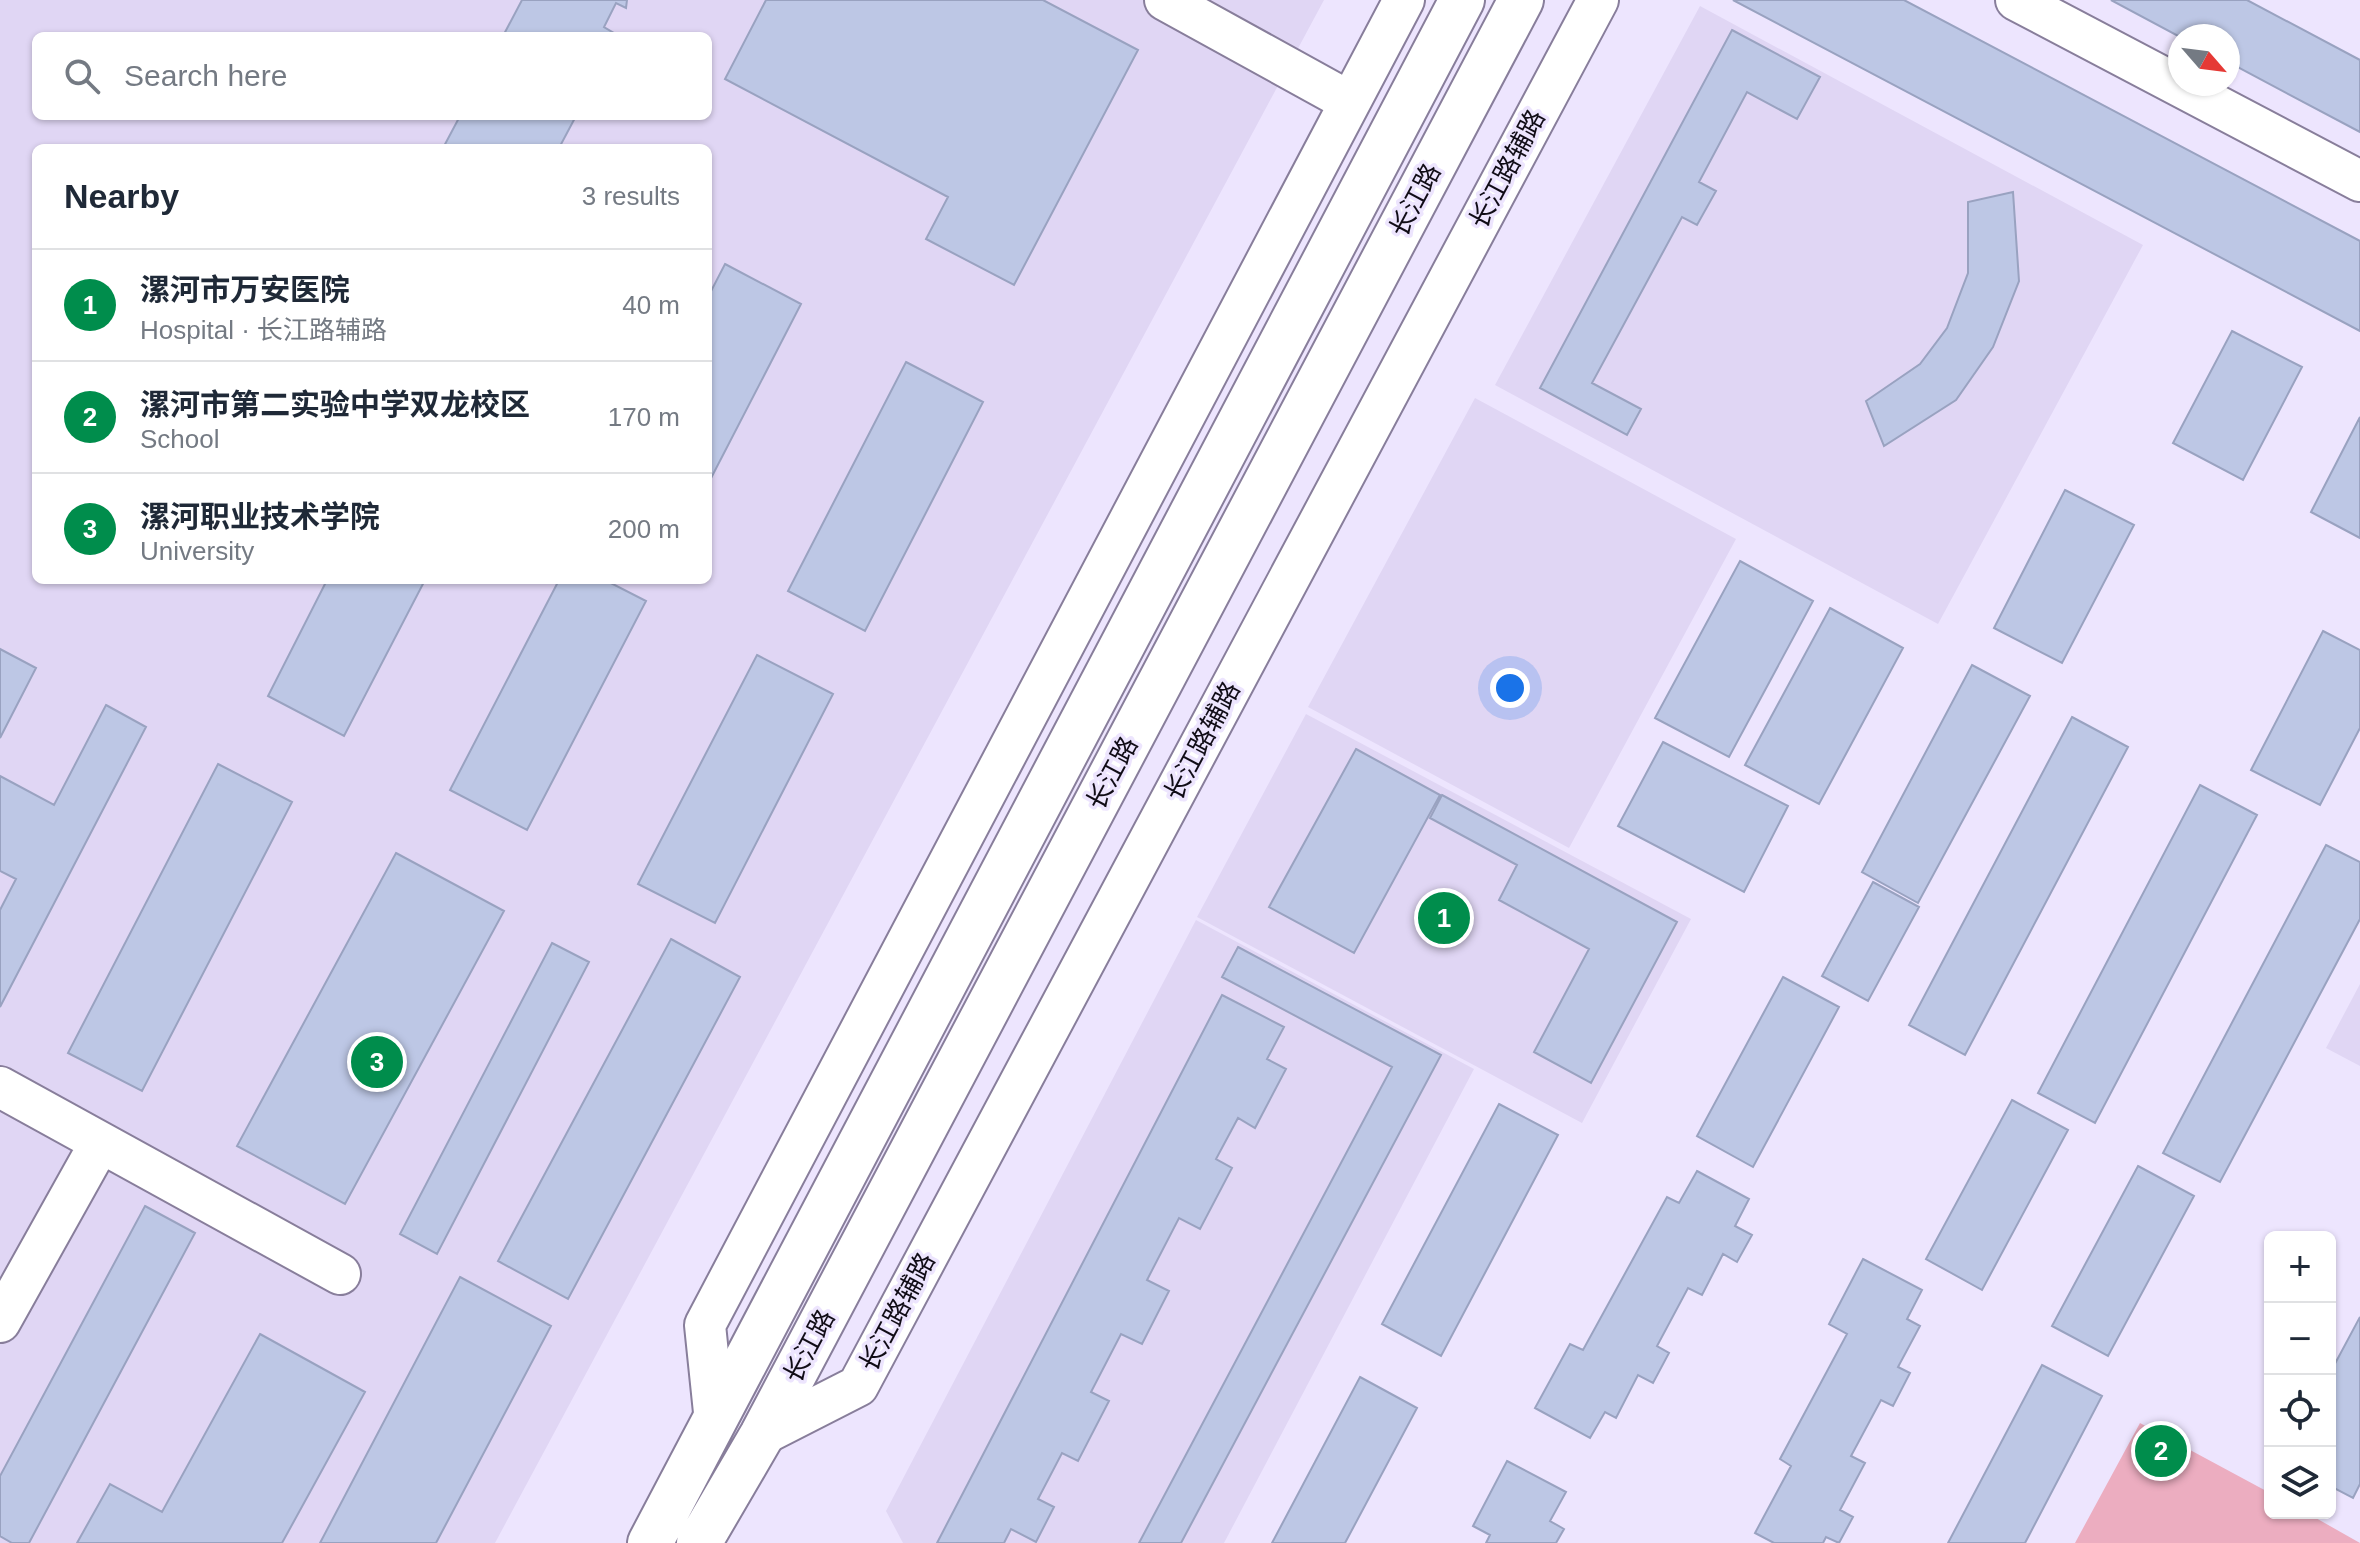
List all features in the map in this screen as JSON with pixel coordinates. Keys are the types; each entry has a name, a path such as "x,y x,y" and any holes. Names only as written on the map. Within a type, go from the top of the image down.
{"main road":[{"name":"长江路","path":"650,1543 1462,0"},
{"name":"长江路","path":"699,1543 762,1435 1521,0"}],"street":[{"path":"1165,0 1350,102"},
{"path":"715,1422 705,1325 1404,0"},
{"name":"长江路辅路","path":"762,1435 858,1386 1598,0"},
{"path":"2016,0 2360,181"},
{"path":"0,1087 340,1274"},
{"path":"0,1322 100,1143"}],"shaded area":[{"path":"0,0 1324,0 495,1543 0,1543"},
{"path":"1700,6 2143,245 1938,624 1495,385"},
{"path":"1475,398 1736,539 1569,848 1308,707"},
{"path":"1306,714 1691,919 1582,1123 1197,917"},
{"path":"1196,920 1474,1069 1224,1543 903,1543 886,1511"},
{"path":"2360,984 2360,1066 2326,1048"},
{"path":"2140,1423 2264,1490 2264,1519 2318,1519 2360,1543 2075,1543"}],"building":[{"path":"522,0 627,0 626,8 616,3 604,27 612,32 505,32"},
{"path":"766,0 1043,0 1138,50 1014,285 926,239 948,197 725,79"},
{"path":"1733,0 1904,0 2360,241 2360,331"},
{"path":"2111,0 2247,0 2360,60 2360,132 2240,68 2240,24 2168,24 2168,31"},
{"path":"1732,30 1820,77 1797,119 1747,92 1699,182 1716,191 1697,225 1682,217 1592,383 1641,409 1627,435 1540,388"},
{"path":"458,120 574,120 561,144 445,144"},
{"path":"2013,192 2019,281 1993,347 1956,400 1884,446 1866,401 1920,364 1947,328 1968,273 1968,202"},
{"path":"725,264 801,304 712,476 712,289"},
{"path":"2232,331 2302,367 2243,480 2173,443"},
{"path":"906,362 983,402 865,631 788,591"},
{"path":"2360,417 2360,538 2311,512"},
{"path":"2065,490 2134,525 2062,663 1994,628"},
{"path":"1740,561 1813,601 1729,757 1655,718"},
{"path":"325,584 423,584 344,736 268,696"},
{"path":"557,584 613,584 646,601 527,830 450,790"},
{"path":"1830,608 1903,648 1819,804 1745,765"},
{"path":"2323,631 2360,650 2360,728 2320,805 2251,770"},
{"path":"0,649 36,668 0,738"},
{"path":"757,655 833,694 715,923 638,884"},
{"path":"1972,665 2030,696 1918,903 1862,872"},
{"path":"106,705 146,727 0,1007 0,910 16,879 0,871 0,776 54,805"},
{"path":"2072,717 2128,747 1965,1055 1909,1025"},
{"path":"1663,742 1788,806 1744,892 1618,826"},
{"path":"1356,749 1440,795 1354,953 1269,907"},
{"path":"218,764 292,802 142,1091 68,1053"},
{"path":"2200,785 2257,815 2095,1123 2038,1093"},
{"path":"1442,795 1677,922 1591,1083 1534,1052 1589,949 1499,900 1517,865 1430,818"},
{"path":"2326,845 2360,862 2360,919 2220,1182 2163,1153"},
{"path":"396,853 504,911 345,1204 237,1146"},
{"path":"1873,882 1919,907 1868,1001 1822,976"},
{"path":"671,939 740,977 568,1299 498,1261"},
{"path":"552,943 589,962 437,1254 400,1234"},
{"path":"1238,947 1441,1055 1181,1543 1139,1543 1392,1067 1222,977"},
{"path":"1783,977 1839,1007 1753,1167 1697,1136"},
{"path":"1222,995 1284,1027 1267,1059 1286,1069 1255,1128 1238,1118 1216,1159 1232,1168 1200,1229 1179,1218 1147,1280 1169,1291 1142,1344 1121,1334 1091,1392 1109,1401 1078,1461 1062,1453 1038,1499 1054,1507 1036,1542 1011,1529 1004,1543 937,1543"},
{"path":"2012,1100 2068,1130 1982,1290 1926,1259"},
{"path":"1499,1104 1558,1135 1441,1356 1382,1324"},
{"path":"2138,1166 2194,1196 2108,1356 2052,1326"},
{"path":"1697,1171 1749,1199 1735,1226 1752,1235 1737,1262 1723,1254 1702,1295 1688,1288 1657,1346 1669,1353 1653,1383 1638,1375 1616,1418 1605,1412 1590,1438 1535,1408 1570,1344 1583,1350 1667,1197 1679,1203"},
{"path":"145,1206 195,1233 29,1543 12,1543 0,1536 0,1476"},
{"path":"1863,1259 1922,1290 1907,1319 1920,1326 1898,1367 1910,1373 1893,1406 1881,1400 1851,1456 1865,1463 1840,1510 1853,1517 1839,1543 1826,1537 1823,1543 1774,1543 1755,1533 1791,1466 1780,1459 1847,1334 1829,1324"},
{"path":"460,1277 551,1326 436,1543 320,1543"},
{"path":"2360,1317 2360,1484 2353,1498 2336,1489 2336,1362"},
{"path":"260,1334 365,1392 282,1543 77,1543 110,1484 162,1512"},
{"path":"2042,1365 2102,1396 2025,1543 1948,1543"},
{"path":"1360,1377 1417,1408 1345,1543 1272,1543"},
{"path":"1507,1461 1566,1492 1550,1521 1564,1529 1556,1543 1486,1543 1490,1535 1473,1526"}],"place":[{"name":"漯河市万安医院","path":"1444,918"},
{"name":"漯河职业技术学院","path":"377,1062"},
{"name":"漯河市第二实验中学双龙校区","path":"2161,1451"}]}
